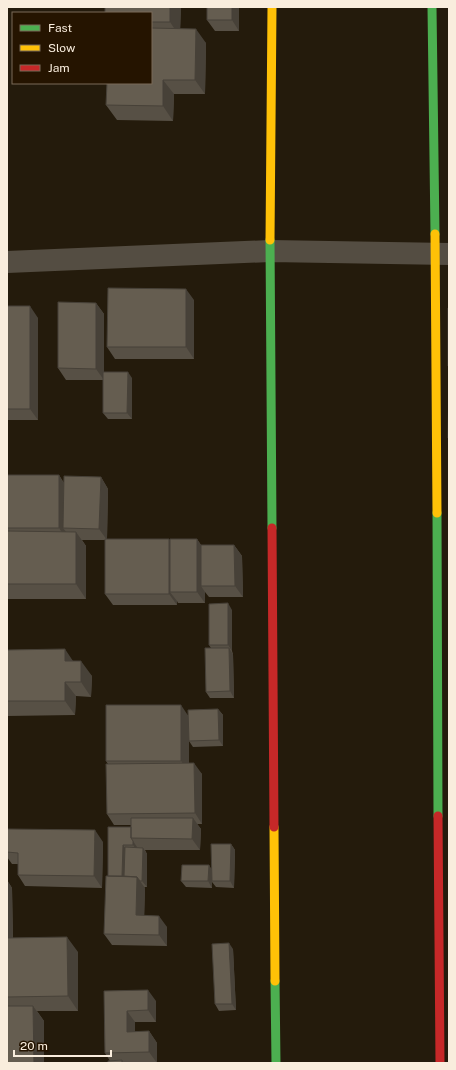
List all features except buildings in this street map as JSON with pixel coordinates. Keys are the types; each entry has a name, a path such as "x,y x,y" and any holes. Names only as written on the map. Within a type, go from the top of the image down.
{"street":[{"path":"272,7 270,252 276,1063"},
{"path":"432,7 442,254 440,1063"},
{"path":"7,262 270,252 442,254"}],"traffic: fast":[{"path":"432,7 435,234"},
{"path":"270,240 272,528"},
{"path":"437,513 438,816"},
{"path":"275,981 276,1063"}],"traffic: slow":[{"path":"270,240 272,7"},
{"path":"435,234 437,513"},
{"path":"274,827 275,981"}],"traffic: jam":[{"path":"272,528 274,827"},
{"path":"438,816 440,1063"}]}
